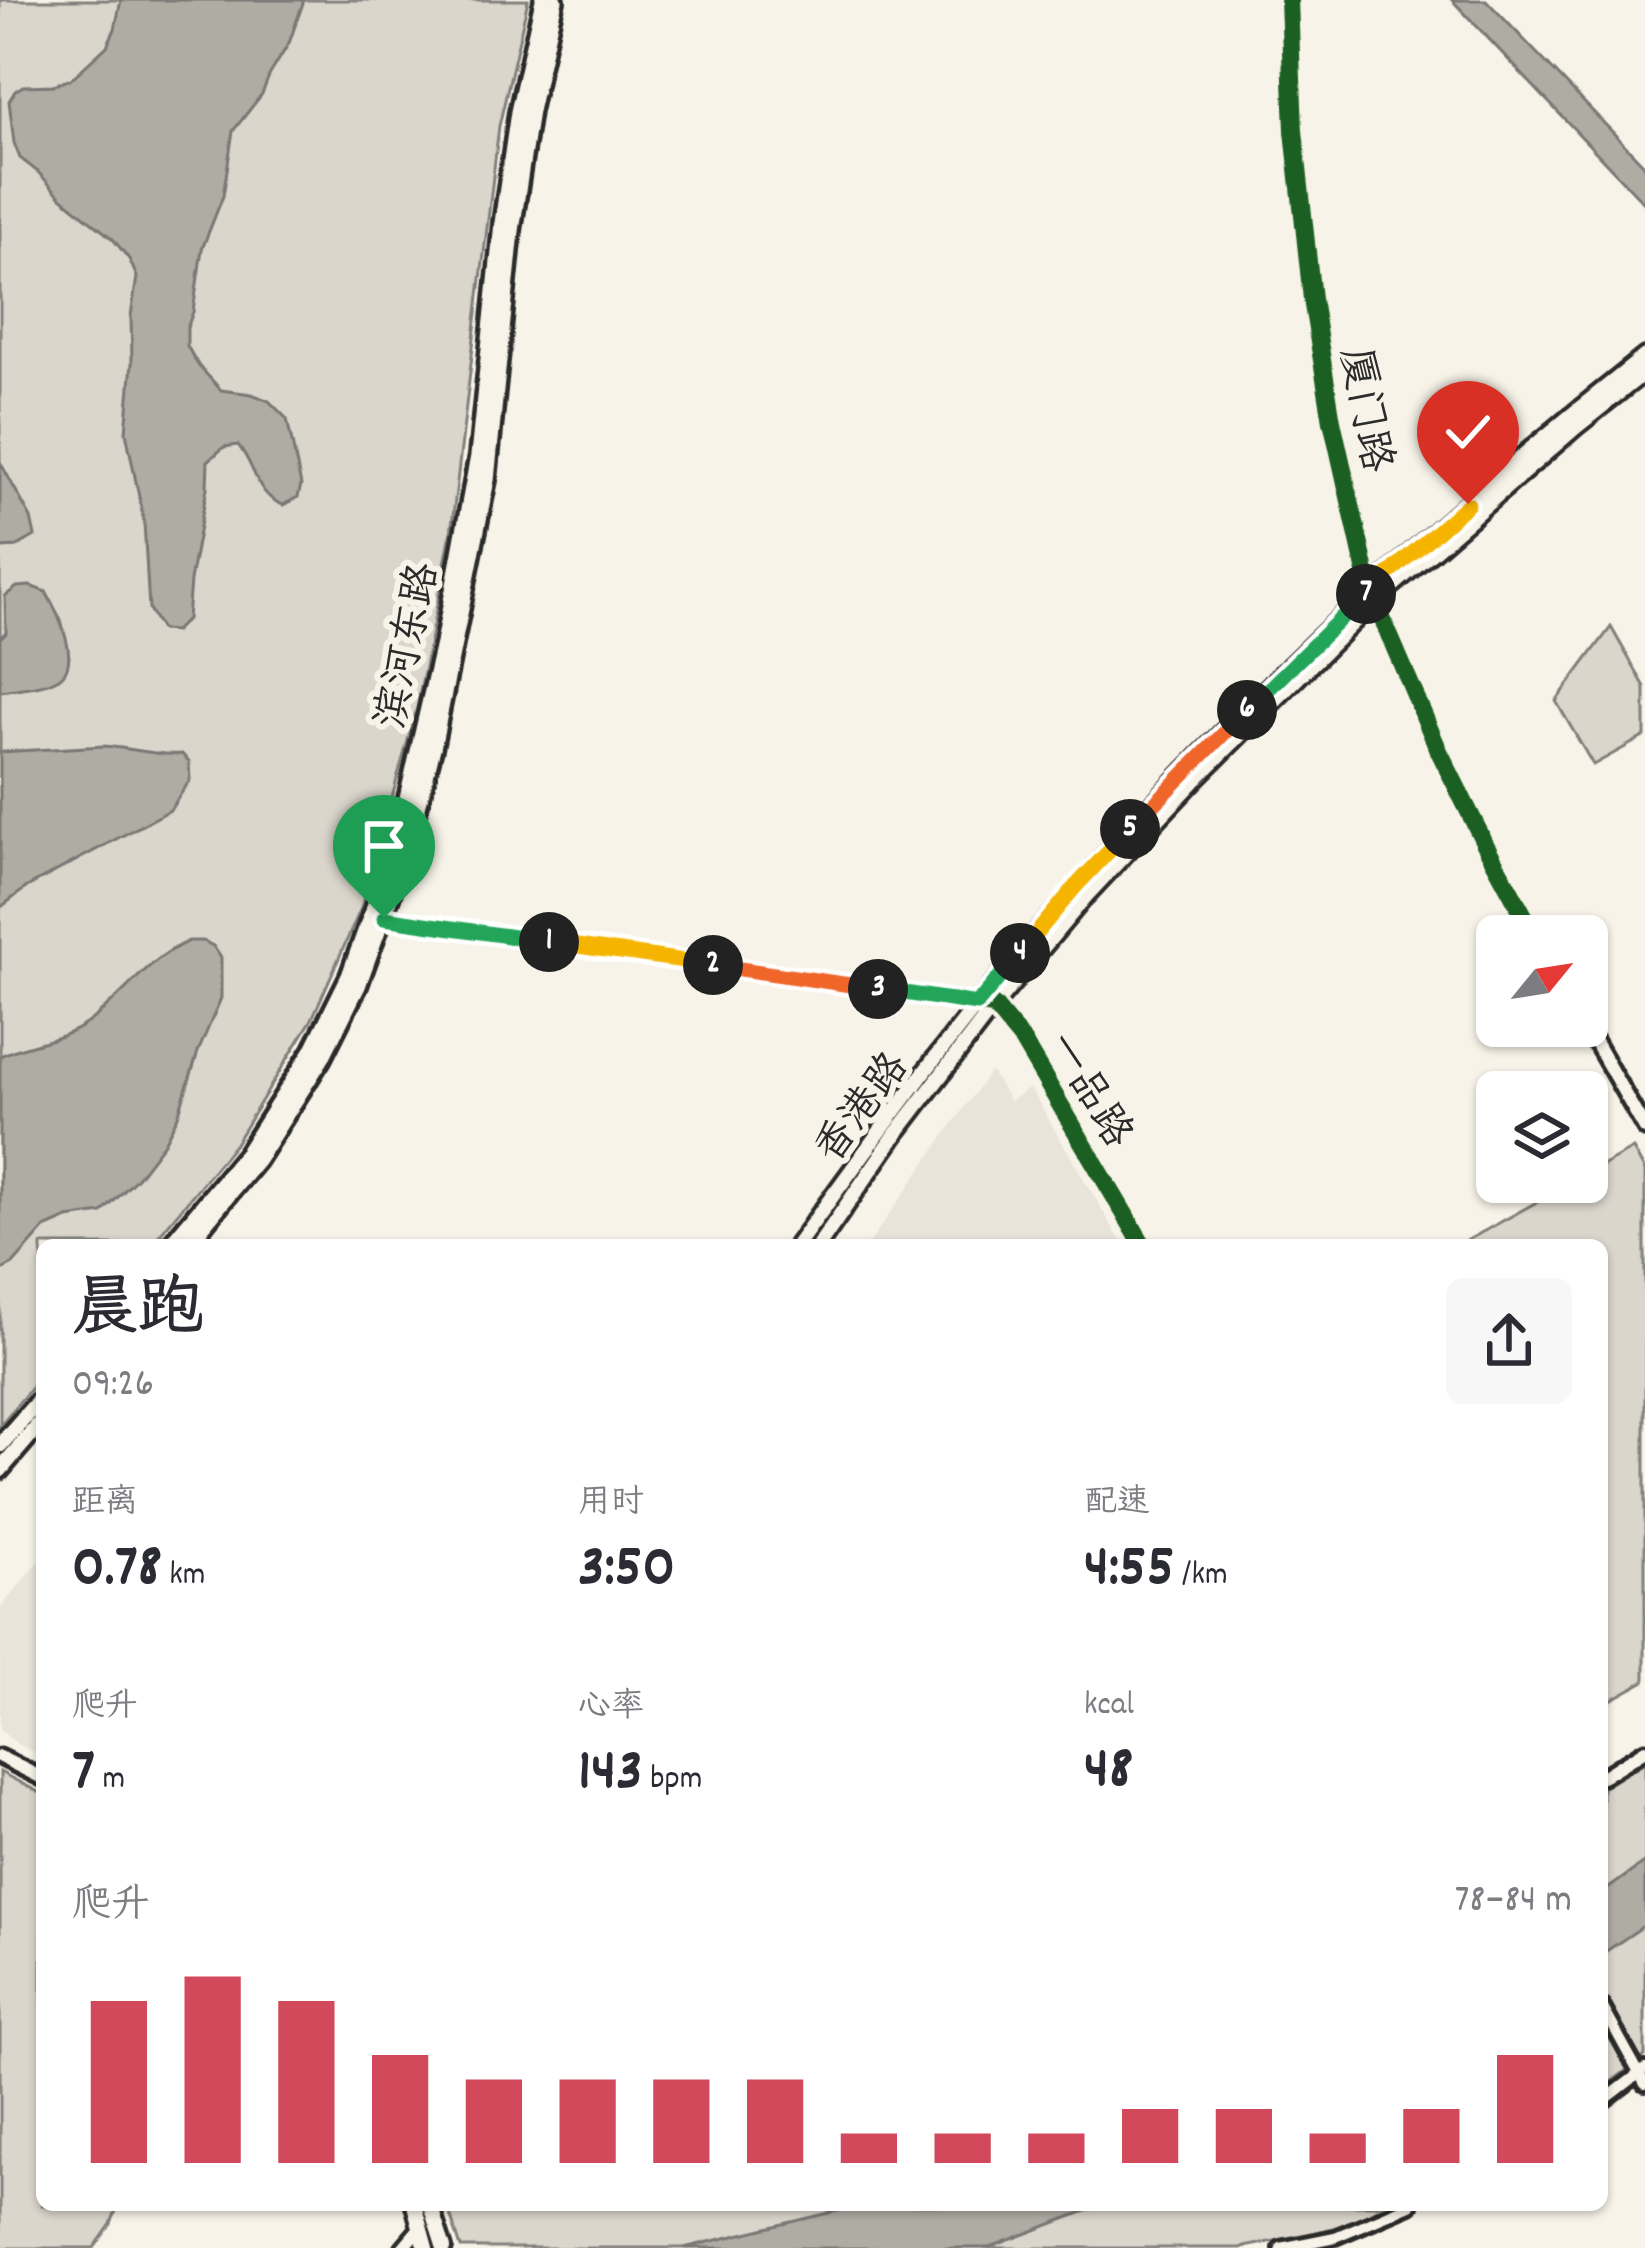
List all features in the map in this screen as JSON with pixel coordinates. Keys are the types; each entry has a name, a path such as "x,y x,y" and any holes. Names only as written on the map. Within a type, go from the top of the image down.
{"main road":[{"name":"滨河东路","path":"175,1239 246,1154 312,1051 349,976 396,845 443,644 478,456 502,223 518,112 543,0"},
{"name":"滨河东路","path":"192,1239 257,1160 312,1075 358,986 407,850 433,748 487,480 512,231 530,111 555,0"},
{"name":"香港路","path":"801,1239 977,1004 1076,886 1188,767 1567,418 1645,356"},
{"name":"香港路","path":"823,1239 994,1006 1086,896 1196,778 1372,596 1645,372"},
{"path":"0,1444 36,1403"},
{"path":"0,1470 36,1427"},
{"path":"416,2211 426,2248"},
{"path":"432,2211 444,2248"}],"street":[{"name":"厦门路","path":"1289,0 1294,131 1312,299 1332,421 1372,596 1448,769 1524,915"},
{"name":"一品路","path":"384,918 994,1006 1022,1040 1139,1239"},
{"path":"1598,1047 1645,1129"},
{"path":"1608,1774 1645,1750"},
{"path":"0,1757 36,1775"},
{"path":"1608,2016 1643,2076 1608,2098"},
{"path":"1281,2248 1335,2237 1396,2211"},
{"path":"403,2248 420,2228"}],"shaded area":[{"path":"0,0 528,0 499,126 451,533 417,708 361,908 311,1021 234,1145 156,1239 36,1239 36,1382 0,1425 0,691 30,686 69,657 61,620 46,592 0,638 0,548 16,547 0,462"},
{"path":"121,0 304,0 289,43 262,94 233,131 223,196 202,249 187,328 187,346 221,390 269,401 287,419 301,485 298,497 283,505 261,487 238,445 224,447 208,461 187,619 175,631 161,630 149,609 144,522 126,432 137,277 113,239 20,158 9,101 23,86 71,79 107,46"},
{"path":"1452,0 1486,0 1645,166 1645,204"},
{"path":"0,462 31,518 35,536 16,547 0,548"},
{"path":"17,587 46,592 51,601 66,637 68,662 65,672 51,682 0,691 5,596"},
{"path":"1611,627 1645,687 1645,736 1593,765 1556,701"},
{"path":"104,746 182,754 189,762 190,780 170,810 27,887 0,908 0,752"},
{"path":"189,941 213,946 221,958 221,998 164,1143 102,1213 68,1218 45,1228 13,1264 0,1271 0,1056 77,1029 160,958"},
{"path":"990,1071 1010,1101 1030,1088 1119,1239 872,1239"},
{"path":"1633,1149 1645,1171 1645,1681 1608,1702 1608,1239 1470,1239 1535,1203 1608,1203 1608,1163"},
{"path":"36,1564 36,1753 0,1730 0,1609"},
{"path":"1645,1762 1645,2056 1608,2084 1608,1784"},
{"path":"0,1772 36,1791 36,2211 116,2211 94,2248 0,2248"},
{"path":"1645,1862 1645,1925 1608,1950 1608,1889"},
{"path":"449,2211 1380,2211 1337,2227 1240,2248 461,2248"},
{"path":"837,2211 1086,2211 988,2248 684,2248"}],"cycle path":[{"path":"1289,0 1294,131 1312,299 1332,421 1370,590 1439,751 1524,915"},
{"path":"384,918 994,1006 1022,1040 1139,1239"}],"route":[{"path":"384,918 977,1004 1076,886 1188,767 1370,590 1468,504"}]}
